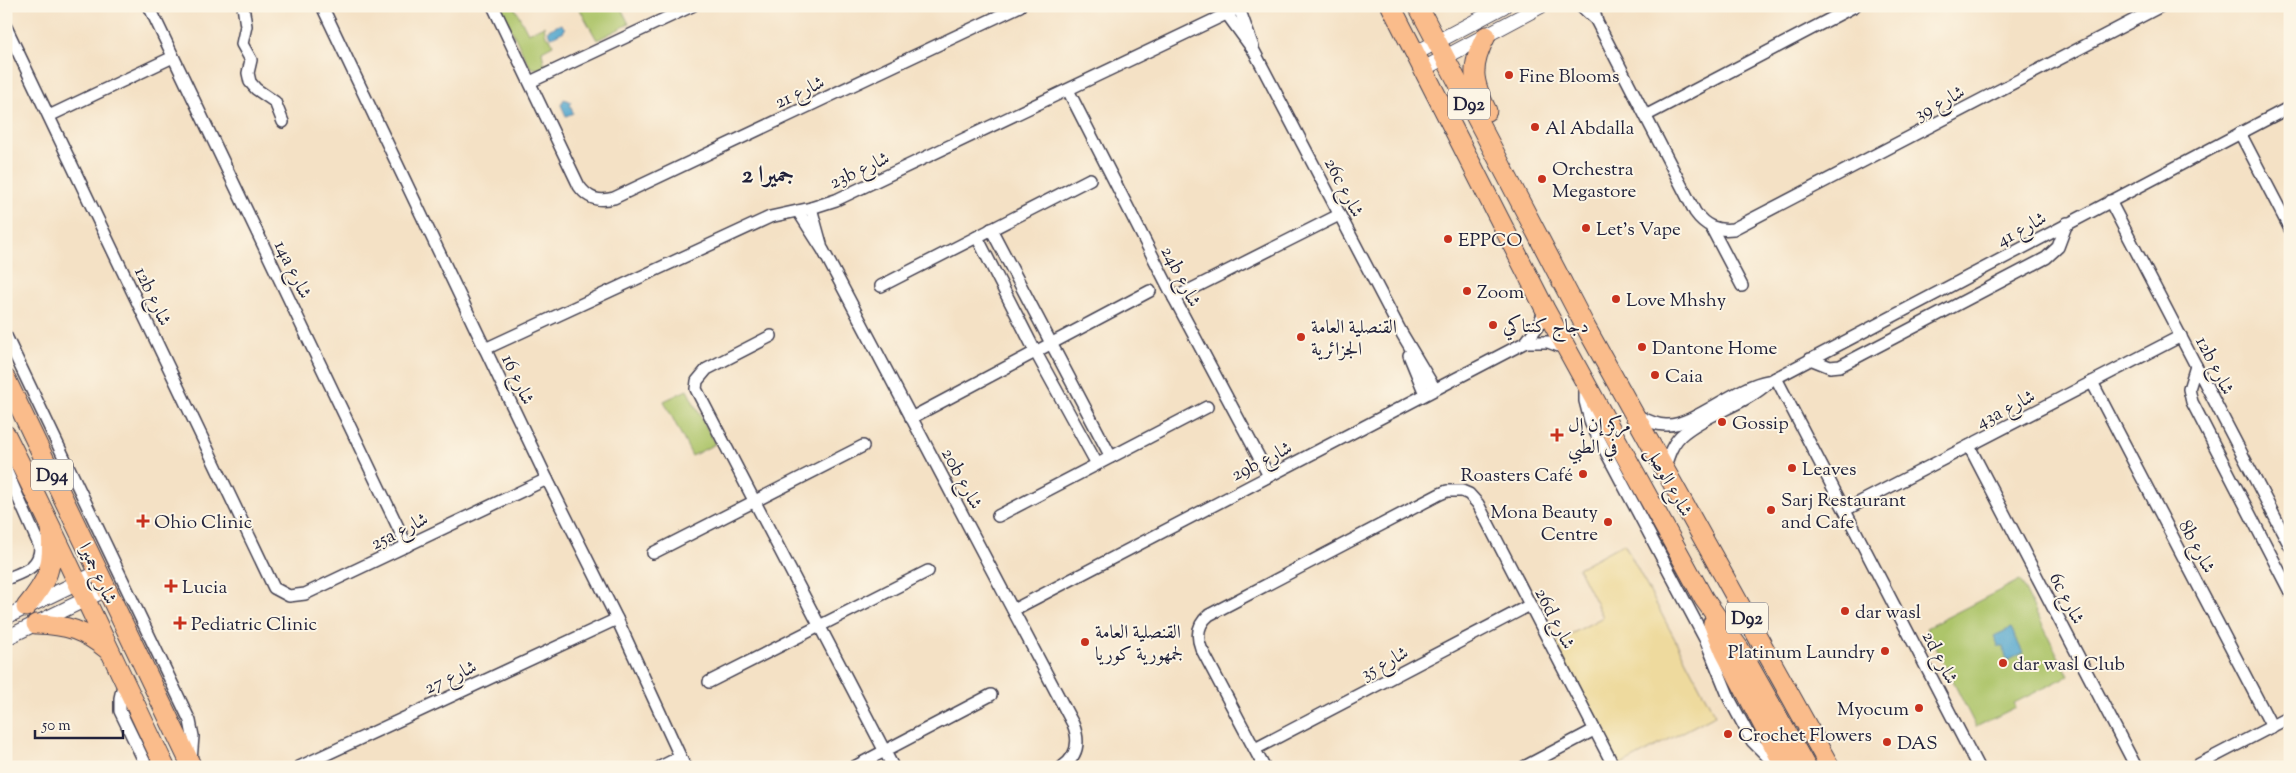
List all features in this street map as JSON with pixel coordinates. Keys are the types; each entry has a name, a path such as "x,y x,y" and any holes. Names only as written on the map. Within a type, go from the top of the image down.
{"main road":[{"name":"شارع الوصل","path":"1391,6 1545,308 1704,598 1726,652 1783,764"},
{"name":"شارع الوصل","path":"1418,6 1493,152 1633,413 1830,767"},
{"path":"1486,36 1476,59 1474,75 1477,91 1490,118 1493,152"},
{"path":"1423,68 1431,74 1437,75 1470,136 1477,143 1493,152"},
{"name":"شارع جميرا","path":"6,379 191,766"},
{"name":"شارع جميرا","path":"6,435 87,599 109,651 165,767"},
{"path":"26,607 48,575 52,550 50,522"},
{"name":"شارع الوصل","path":"1704,598 1739,648 1806,767"},
{"path":"36,624 74,628 85,633 109,651"}],"street":[{"name":"14a شارع","path":"149,6 407,546"},
{"path":"243,6 246,26 242,44 251,60 248,73 250,82 256,89 274,102 283,122"},
{"name":"شارع 16","path":"322,6 547,478 617,619 682,762"},
{"path":"493,6 530,82 692,6"},
{"name":"شارع 21","path":"530,82 579,186 592,199 614,198 1020,6"},
{"path":"1423,68 1441,50 1504,6"},
{"path":"1441,50 1486,36 1541,6"},
{"path":"1581,6 1597,22"},
{"path":"1593,6 1597,22 1695,212 1700,219 1711,227 1742,286"},
{"path":"1646,115 1855,6"},
{"name":"شارع 39","path":"1711,227 1733,230 2161,6"},
{"name":"23b شارع","path":"486,349 770,217 811,208 836,200 1241,7"},
{"name":"26c شارع","path":"1241,7 1254,52"},
{"name":"26c شارع","path":"1227,14 1254,52 1430,392"},
{"name":"12b شارع","path":"6,27 270,580"},
{"path":"49,116 173,56"},
{"name":"24b شارع","path":"1068,90 1174,298 1269,476"},
{"name":"شارع 41","path":"1664,470 1672,448 1684,433 1758,391 1773,380 2067,223 2290,107"},
{"path":"2240,134 2290,229"},
{"path":"882,286 1090,179"},
{"name":"12b شارع","path":"2110,201 2290,546"},
{"name":"20b شارع","path":"811,208 822,248"},
{"name":"20b شارع","path":"798,211 822,248 1073,724 1078,744 1075,754 1062,767"},
{"path":"1174,298 1339,215"},
{"path":"1810,359 1830,367 1840,366 2046,258 2058,247 2067,223"},
{"path":"991,230 1050,344 1112,457"},
{"path":"977,237 1035,351 1097,464"},
{"path":"911,418 1150,291"},
{"name":"29b شارع","path":"1013,610 1526,342 1538,326 1545,308"},
{"path":"6,336 190,721 192,736 191,766"},
{"path":"771,336 707,369 697,381 699,396 893,767"},
{"name":"43a شارع","path":"1845,510 2181,336"},
{"path":"1526,342 1548,342 1569,350"},
{"path":"2196,366 2189,389 2192,402 2290,592"},
{"name":"شارع الوصل","path":"1585,379 1585,401 1591,424 1708,646 1730,700 1756,747 1783,764"},
{"name":"شارع 41","path":"1633,413 1658,424 1672,425 1684,421 1749,386 1773,380"},
{"name":"2d شارع","path":"1773,380 1845,510 1978,767"},
{"name":"8b شارع","path":"2092,382 2272,727"},
{"path":"998,516 1207,407"},
{"path":"654,553 754,500 863,446"},
{"name":"6c شارع","path":"1969,446 2136,767"},
{"path":"6,470 40,547 39,559 36,564 6,579"},
{"name":"25a شارع","path":"270,580 280,593 297,596 407,546 547,478"},
{"name":"26d شارع","path":"1255,749 1201,648 1199,628 1209,615 1402,513 1447,491 1462,491 1474,498 1478,504 1614,767"},
{"path":"709,682 928,571"},
{"path":"6,617 98,572"},
{"path":"6,638 106,589"},
{"name":"شارع 35","path":"1255,749 1530,605"},
{"name":"شارع 27","path":"298,767 617,619"},
{"path":"124,681 120,698 120,711 148,767"},
{"path":"854,767 991,695"},
{"path":"2194,767 2290,717"},
{"path":"1524,767 1594,730"},
{"path":"1255,749 1264,767"},
{"path":"660,767 682,762"}],"green space":[{"path":"499,6 514,6 528,33 544,26 546,36 550,38 553,45 542,51 544,64 563,56 567,58 567,62 544,69 530,67"},
{"path":"578,6 620,6 629,24 597,40"},
{"path":"687,390 715,444 692,456 664,401"},
{"name":"dar wasl Club","path":"2020,580 2068,676 2014,703 2016,707 1976,727 1926,628"}],"sand":[{"path":"1624,543 1715,715 1619,766 1554,643 1603,617 1578,568"}],"water":[{"path":"561,24 565,28 564,31 552,37 549,35 548,30"},
{"path":"564,99 572,102 570,105 573,113 566,116 561,105"},
{"path":"2011,628 2023,653 2007,661 2003,647 1999,647 1994,636"}],"place":[{"name":"Fine Blooms","path":"1509,75"},
{"name":"Al Abdalla","path":"1535,127"},
{"name":"Orchestra Megastore","path":"1542,179"},
{"name":"Let's Vape","path":"1586,228"},
{"name":"EPPCO","path":"1448,239"},
{"name":"Zoom","path":"1467,291"},
{"name":"Love Mhshy","path":"1616,299"},
{"name":"دجاج كنتاكي","path":"1493,325"},
{"name":"القنصلية العامة الجزائرية","path":"1301,337"},
{"name":"Dantone Home","path":"1642,347"},
{"name":"Caia","path":"1655,375"},
{"name":"Gossip","path":"1722,422"},
{"name":"مركز إن إل في الطبي","path":"1557,435"},
{"name":"Leaves","path":"1792,468"},
{"name":"Roasters Café","path":"1583,474"},
{"name":"Sarj Restaurant and Cafe","path":"1771,510"},
{"name":"Ohio Clinic","path":"143,521"},
{"name":"Mona Beauty Centre","path":"1608,522"},
{"name":"Lucia","path":"171,586"},
{"name":"dar wasl","path":"1845,611"},
{"name":"Pediatric Clinic","path":"180,623"},
{"name":"القنصلية العامة لجمهورية كوريا","path":"1085,642"},
{"name":"Platinum Laundry","path":"1885,651"},
{"name":"dar wasl Club","path":"2003,663"},
{"name":"Myocum","path":"1919,708"},
{"name":"Crochet Flowers","path":"1728,734"},
{"name":"DAS","path":"1887,742"}],"district":[{"name":"جميرا 2","path":"768,174"}]}
